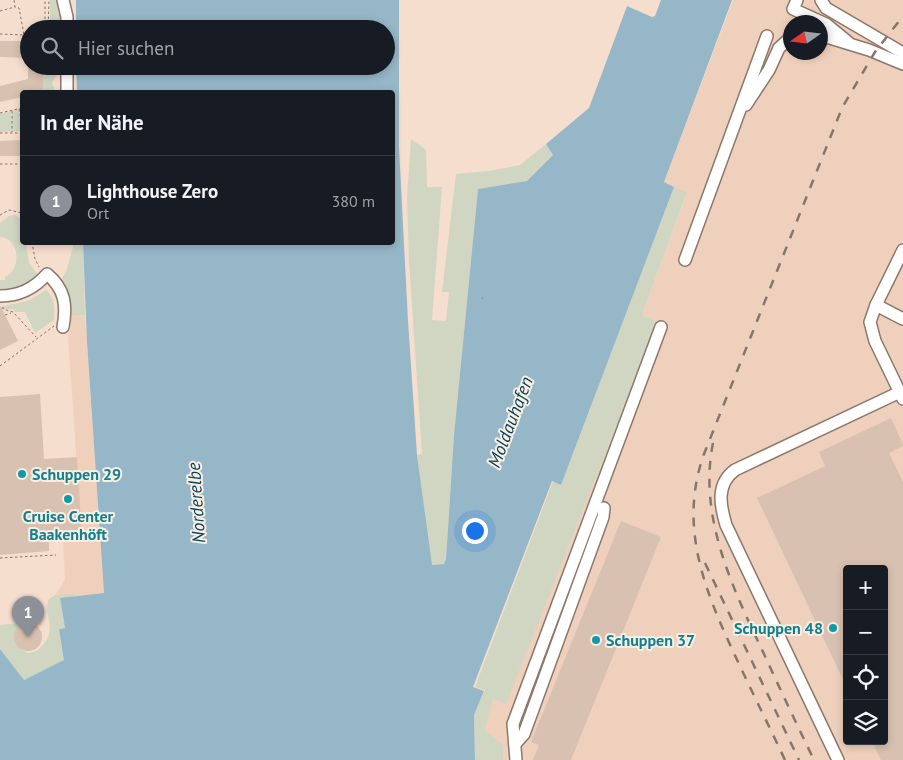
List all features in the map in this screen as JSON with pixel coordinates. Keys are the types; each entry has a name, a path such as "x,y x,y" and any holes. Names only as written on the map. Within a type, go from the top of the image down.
{"lane":[{"path":"64,0 66,20"},
{"path":"797,0 793,9 826,24 852,45"},
{"path":"821,0 826,8 903,53"},
{"path":"685,260 767,36"},
{"path":"828,38 886,56 903,64"},
{"path":"736,118 769,70 779,48 783,44"},
{"path":"67,75 68,90"},
{"path":"838,760 726,525 721,502 721,490 724,482 735,470 901,395 871,330 870,322 903,250"},
{"path":"0,296 26,290 47,274 56,281 61,290 65,313 61,325"},
{"path":"876,306 903,319"},
{"path":"516,760 513,724 661,327"},
{"path":"515,744 524,734 603,517 604,508"}],"path":[{"path":"14,0 15,7"},
{"path":"45,0 45,20"},
{"path":"48,0 48,20"},
{"path":"0,11 15,7 19,8 21,20"},
{"path":"0,34 20,35"},
{"path":"0,113 18,109 20,118"},
{"path":"12,110 12,133"},
{"path":"0,133 20,133"},
{"path":"0,164 20,164"},
{"path":"0,215 9,210 20,213"},
{"path":"33,245 37,264 47,274"},
{"path":"3,309 13,312 31,330 36,339"},
{"path":"5,315 13,312"},
{"path":"0,366 36,339 61,325"},
{"path":"0,558 56,555"}],"shaded area":[{"path":"733,0 903,0 903,760 503,760 504,745 485,730 493,699 506,703 658,322 642,315 687,193 664,182"},
{"path":"85,315 104,593 75,597 75,594 55,596 65,579 63,541 82,539 68,335 71,329 71,316"}],"green space":[{"path":"50,0 58,0 62,20 50,20"},
{"path":"43,75 57,75 52,82 54,90 43,90"},
{"path":"18,110 20,131 0,132 0,114 11,111 12,129 12,111"},
{"path":"411,139 426,150 427,187 442,187 432,320 446,321 449,292 442,292 456,174 489,171 520,165 546,144 553,155 527,181 478,189 454,435 446,559 444,564 431,565 417,455 422,454 409,261 407,198"},
{"path":"674,187 687,192 642,315 658,322 506,704 493,699 485,730 504,745 503,760 475,760 474,715 485,690 475,687 553,481 561,485"},
{"path":"15,215 20,219 20,245 26,245 29,263 38,275 20,286 0,292 0,280 5,280 5,277 14,268 16,262 15,248 12,243 0,237 0,223 9,216"},
{"path":"73,245 83,245 85,315 71,316 68,297 61,281 67,269"},
{"path":"46,290 54,304 54,320 35,333 25,312 15,312 14,309 1,309 0,307 30,300"},
{"path":"75,594 75,597 60,599 65,628 59,629 65,660 24,680 0,649 0,625 29,622 21,626 17,633 17,640 25,652 32,653 40,648 50,632 47,609 49,599 55,595"}],"water":[{"path":"76,0 399,0 399,147 408,321 417,455 432,565 444,564 446,559 454,435 478,189 527,181 553,155 546,144 589,108 627,6 652,17 655,16 661,0 732,0 664,182 674,187 561,485 552,481 473,687 484,691 474,715 475,760 0,760 0,649 24,680 64,660 59,629 65,628 60,598 104,593 87,342 83,245 395,245 395,90 77,90 76,75 395,75 395,20 76,20"}],"building":[{"path":"0,41 20,41 20,58 0,57"},
{"path":"28,75 43,75 43,90 20,90 20,97 0,102 0,86 28,79"},
{"path":"20,140 20,156 0,156 0,141"},
{"path":"0,305 18,341 0,350"},
{"name":"Schuppen 29","path":"40,394 44,459 77,457 82,539 49,542 49,551 0,555 0,397"},
{"name":"Schuppen 48","path":"891,418 903,444 903,446 889,453 903,482 903,760 881,760 874,745 888,745 888,565 843,565 843,680 757,498 825,466 819,452"},
{"name":"Schuppen 37","path":"621,521 661,537 571,760 533,760 539,745 531,742"},
{"path":"28,623 38,627 42,637 38,647 28,651 18,647 14,637 18,627"}],"railway":[{"path":"785,760 727,639 707,587 699,562 695,535 696,482 704,454 842,108 875,52 903,16"},
{"path":"713,443 710,498 721,552 741,604 814,760"},
{"path":"705,563 799,760"}],"place":[{"name":"Schuppen 29","path":"22,474"},
{"name":"Cruise Center Baakenhöft","path":"68,499"},
{"name":"Schuppen 48","path":"833,628"},
{"name":"Lighthouse Zero","path":"28,637"},
{"name":"Schuppen 37","path":"596,640"}],"water label":[{"name":"Moldauhafen","path":"510,422"},
{"name":"Norderelbe","path":"196,503"}]}
